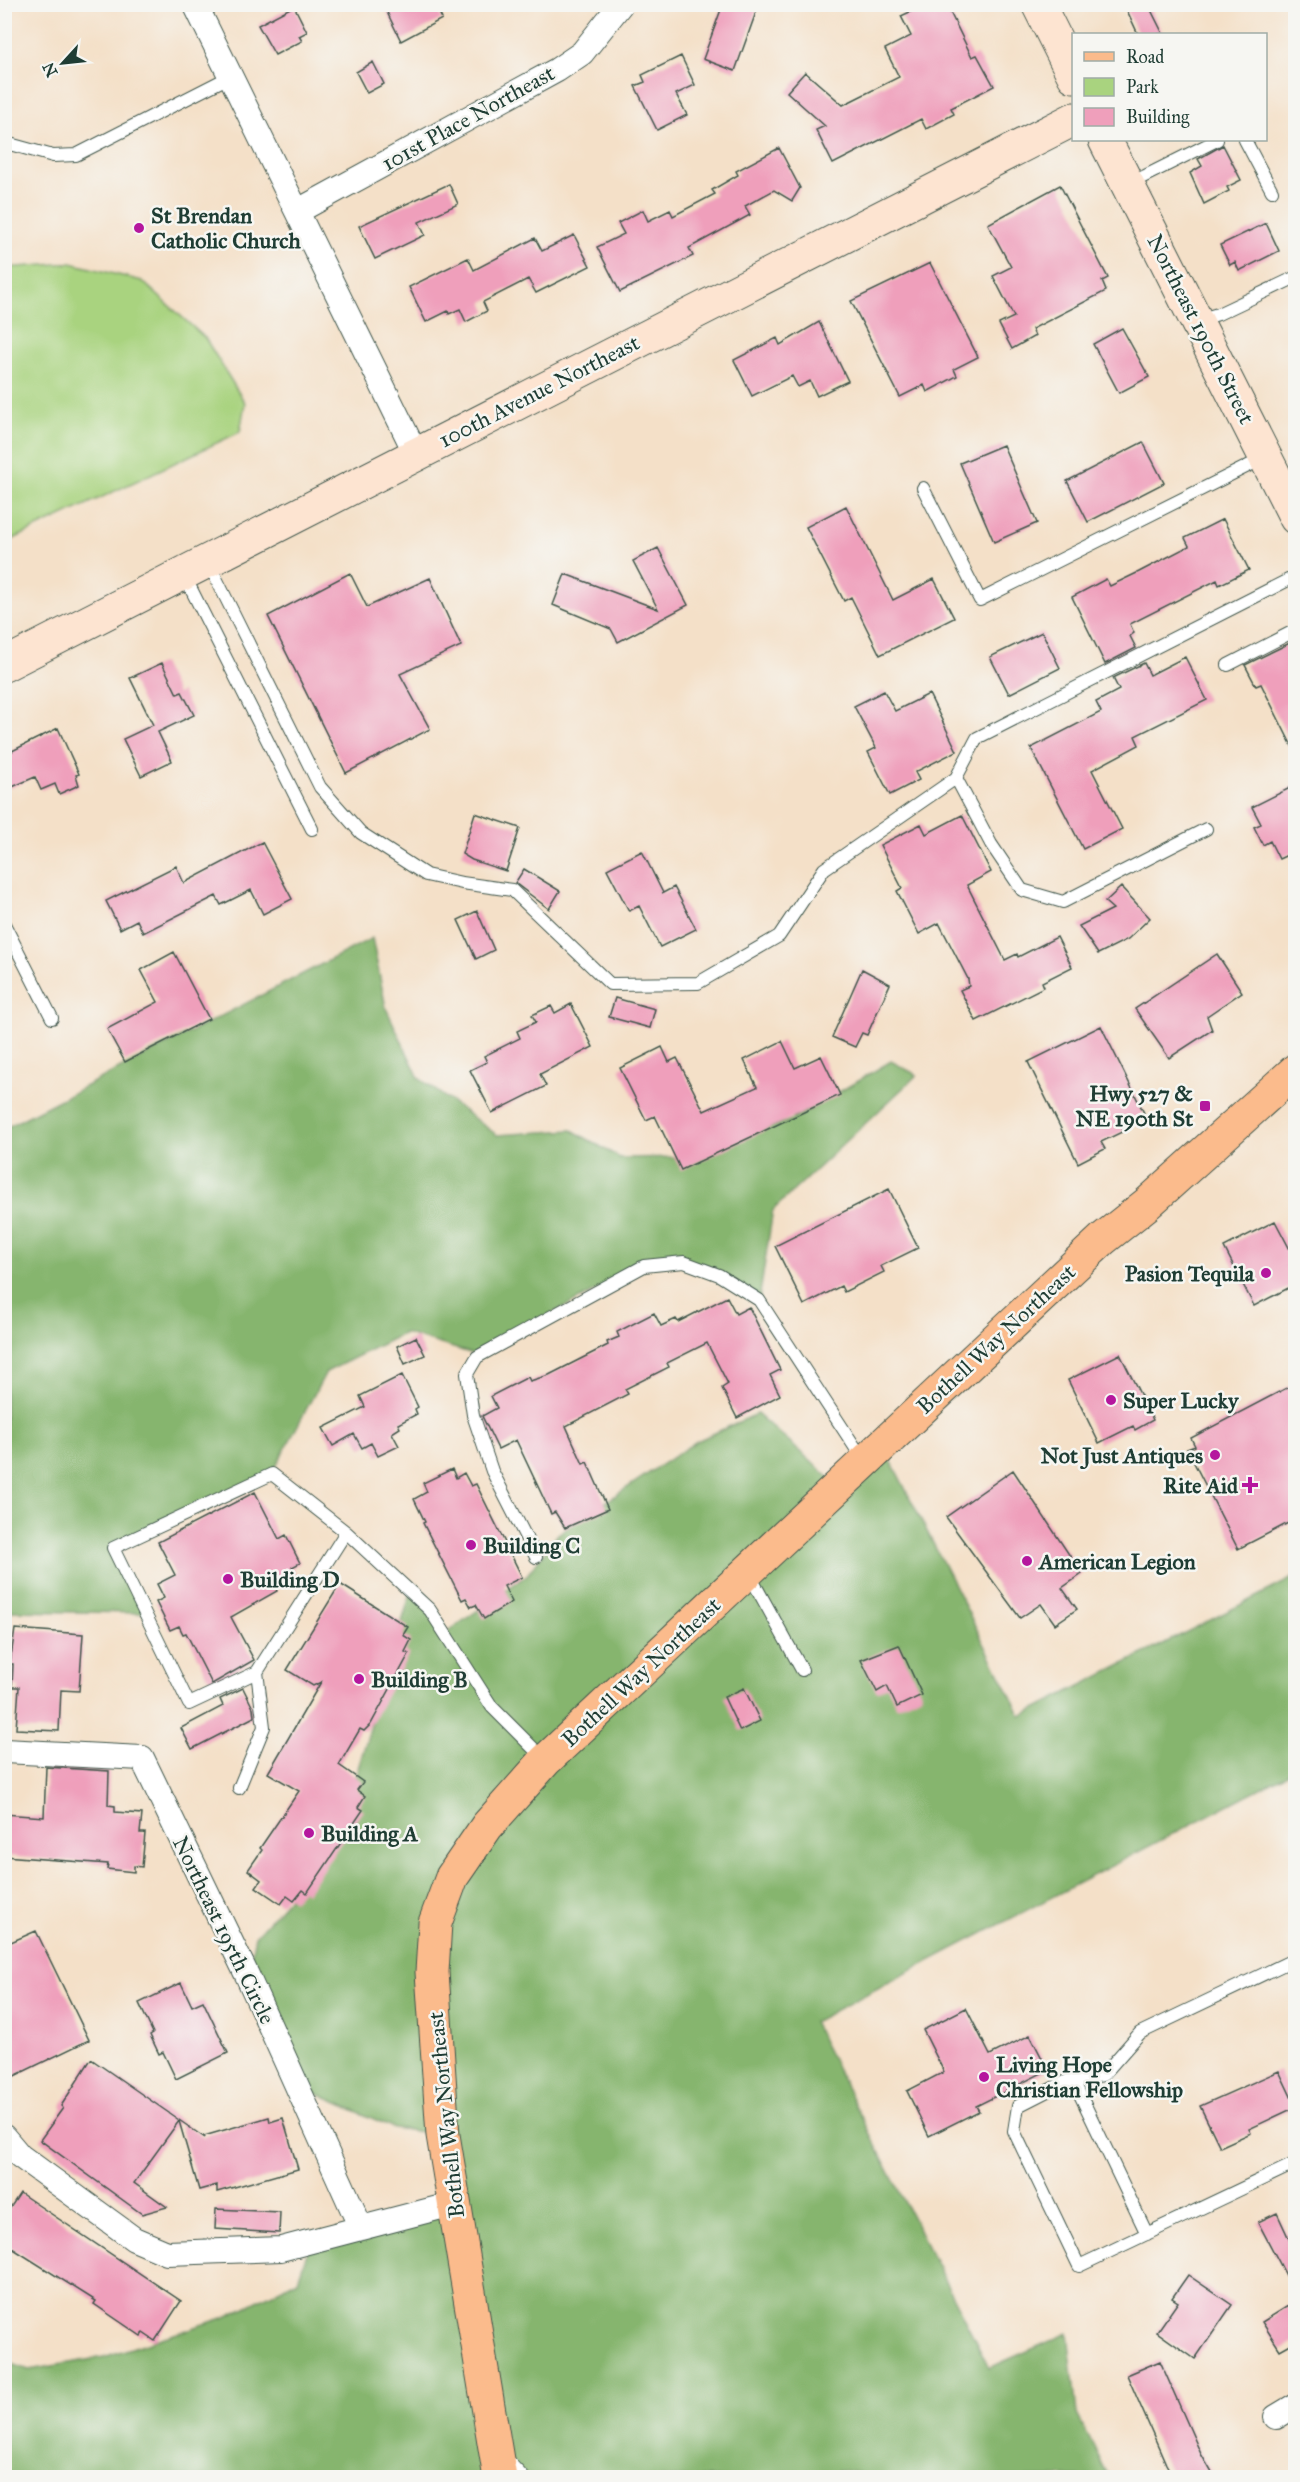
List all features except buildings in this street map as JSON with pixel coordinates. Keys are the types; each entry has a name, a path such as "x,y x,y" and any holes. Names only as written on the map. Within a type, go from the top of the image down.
{"main road":[{"name":"Bothell Way Northeast","path":"499,2464 443,2135 432,1972 435,1923 452,1877 487,1826 545,1761 1102,1239 1147,1204 1296,1070"}],"street":[{"path":"195,4 416,454"},
{"name":"101st Place Northeast","path":"298,212 557,70 582,53 621,4"},
{"path":"1038,4 1072,72"},
{"name":"100th Avenue Northeast","path":"4,665 1072,120"},
{"name":"Northeast 190th Street","path":"1106,141 1296,518"},
{"name":"Northeast 195th Circle","path":"4,1751 142,1758 252,1985 361,2228"},
{"path":"4,2137 21,2156 124,2232 167,2253 281,2249 453,2204"}],"lane":[{"path":"6,144 53,156 76,155 231,76"},
{"path":"1128,185 1215,141"},
{"path":"1246,141 1272,191"},
{"path":"1197,320 1218,314 1296,277"},
{"path":"923,488 980,600 1265,458"},
{"path":"195,568 321,787 338,810 361,833 394,856 426,874 462,883 512,890 610,984 698,983 769,942 779,936 824,869 956,778 977,738 1296,576"},
{"path":"195,568 312,829"},
{"path":"1228,664 1296,630"},
{"path":"956,778 991,844 1022,890 1063,902 1206,829"},
{"path":"4,924 52,1018"},
{"path":"536,1557 492,1472 472,1415 467,1374 477,1357 644,1266 684,1262 719,1275 759,1300 865,1462"},
{"path":"346,1532 257,1672 189,1704 113,1548 272,1474 346,1532 430,1610 492,1707 545,1761"},
{"path":"748,1572 802,1670"},
{"path":"239,1788 264,1728 257,1672"},
{"path":"1296,1962 1293,1960 1140,2033 1103,2075 1073,2080 1018,2106 1014,2131 1079,2266 1296,2163"},
{"path":"1073,2080 1147,2234"},
{"path":"499,2464 524,2478"}],"green space":[{"path":"71,263 142,281 205,338 245,403 240,432 5,543 5,268"},
{"path":"372,938 386,1008 419,1078 497,1135 572,1130 620,1158 690,1157 792,1120 891,1061 917,1075 773,1210 759,1300 684,1262 644,1266 473,1354 404,1333 326,1372 272,1474 113,1548 145,1613 5,1611 5,1128"},
{"path":"757,1414 839,1486 883,1445 1021,1716 1295,1577 1295,1770 813,2022 989,2368 1068,2333 1077,2414 1109,2477 889,2478 838,2470 832,2478 5,2477 4,2361 29,2370 104,2357 226,2317 298,2280 311,2241 453,2204 443,2135 394,2128 297,2085 247,1975 255,1936 351,1830 354,1782 411,1592 446,1633 527,1575 558,1534 697,1441"}],"place":[{"name":"St Brendan Catholic Church","path":"139,228"},
{"name":"Hwy 527 & NE 190th St","path":"1205,1106"},
{"name":"Pasion Tequila","path":"1266,1273"},
{"name":"Super Lucky","path":"1111,1400"},
{"name":"Not Just Antiques","path":"1215,1455"},
{"name":"Rite Aid","path":"1250,1485"},
{"name":"Building C","path":"471,1545"},
{"name":"American Legion","path":"1027,1561"},
{"name":"Building D","path":"228,1579"},
{"name":"Building B","path":"359,1679"},
{"name":"Building A","path":"309,1833"},
{"name":"Living Hope Christian Fellowship","path":"984,2077"}]}
